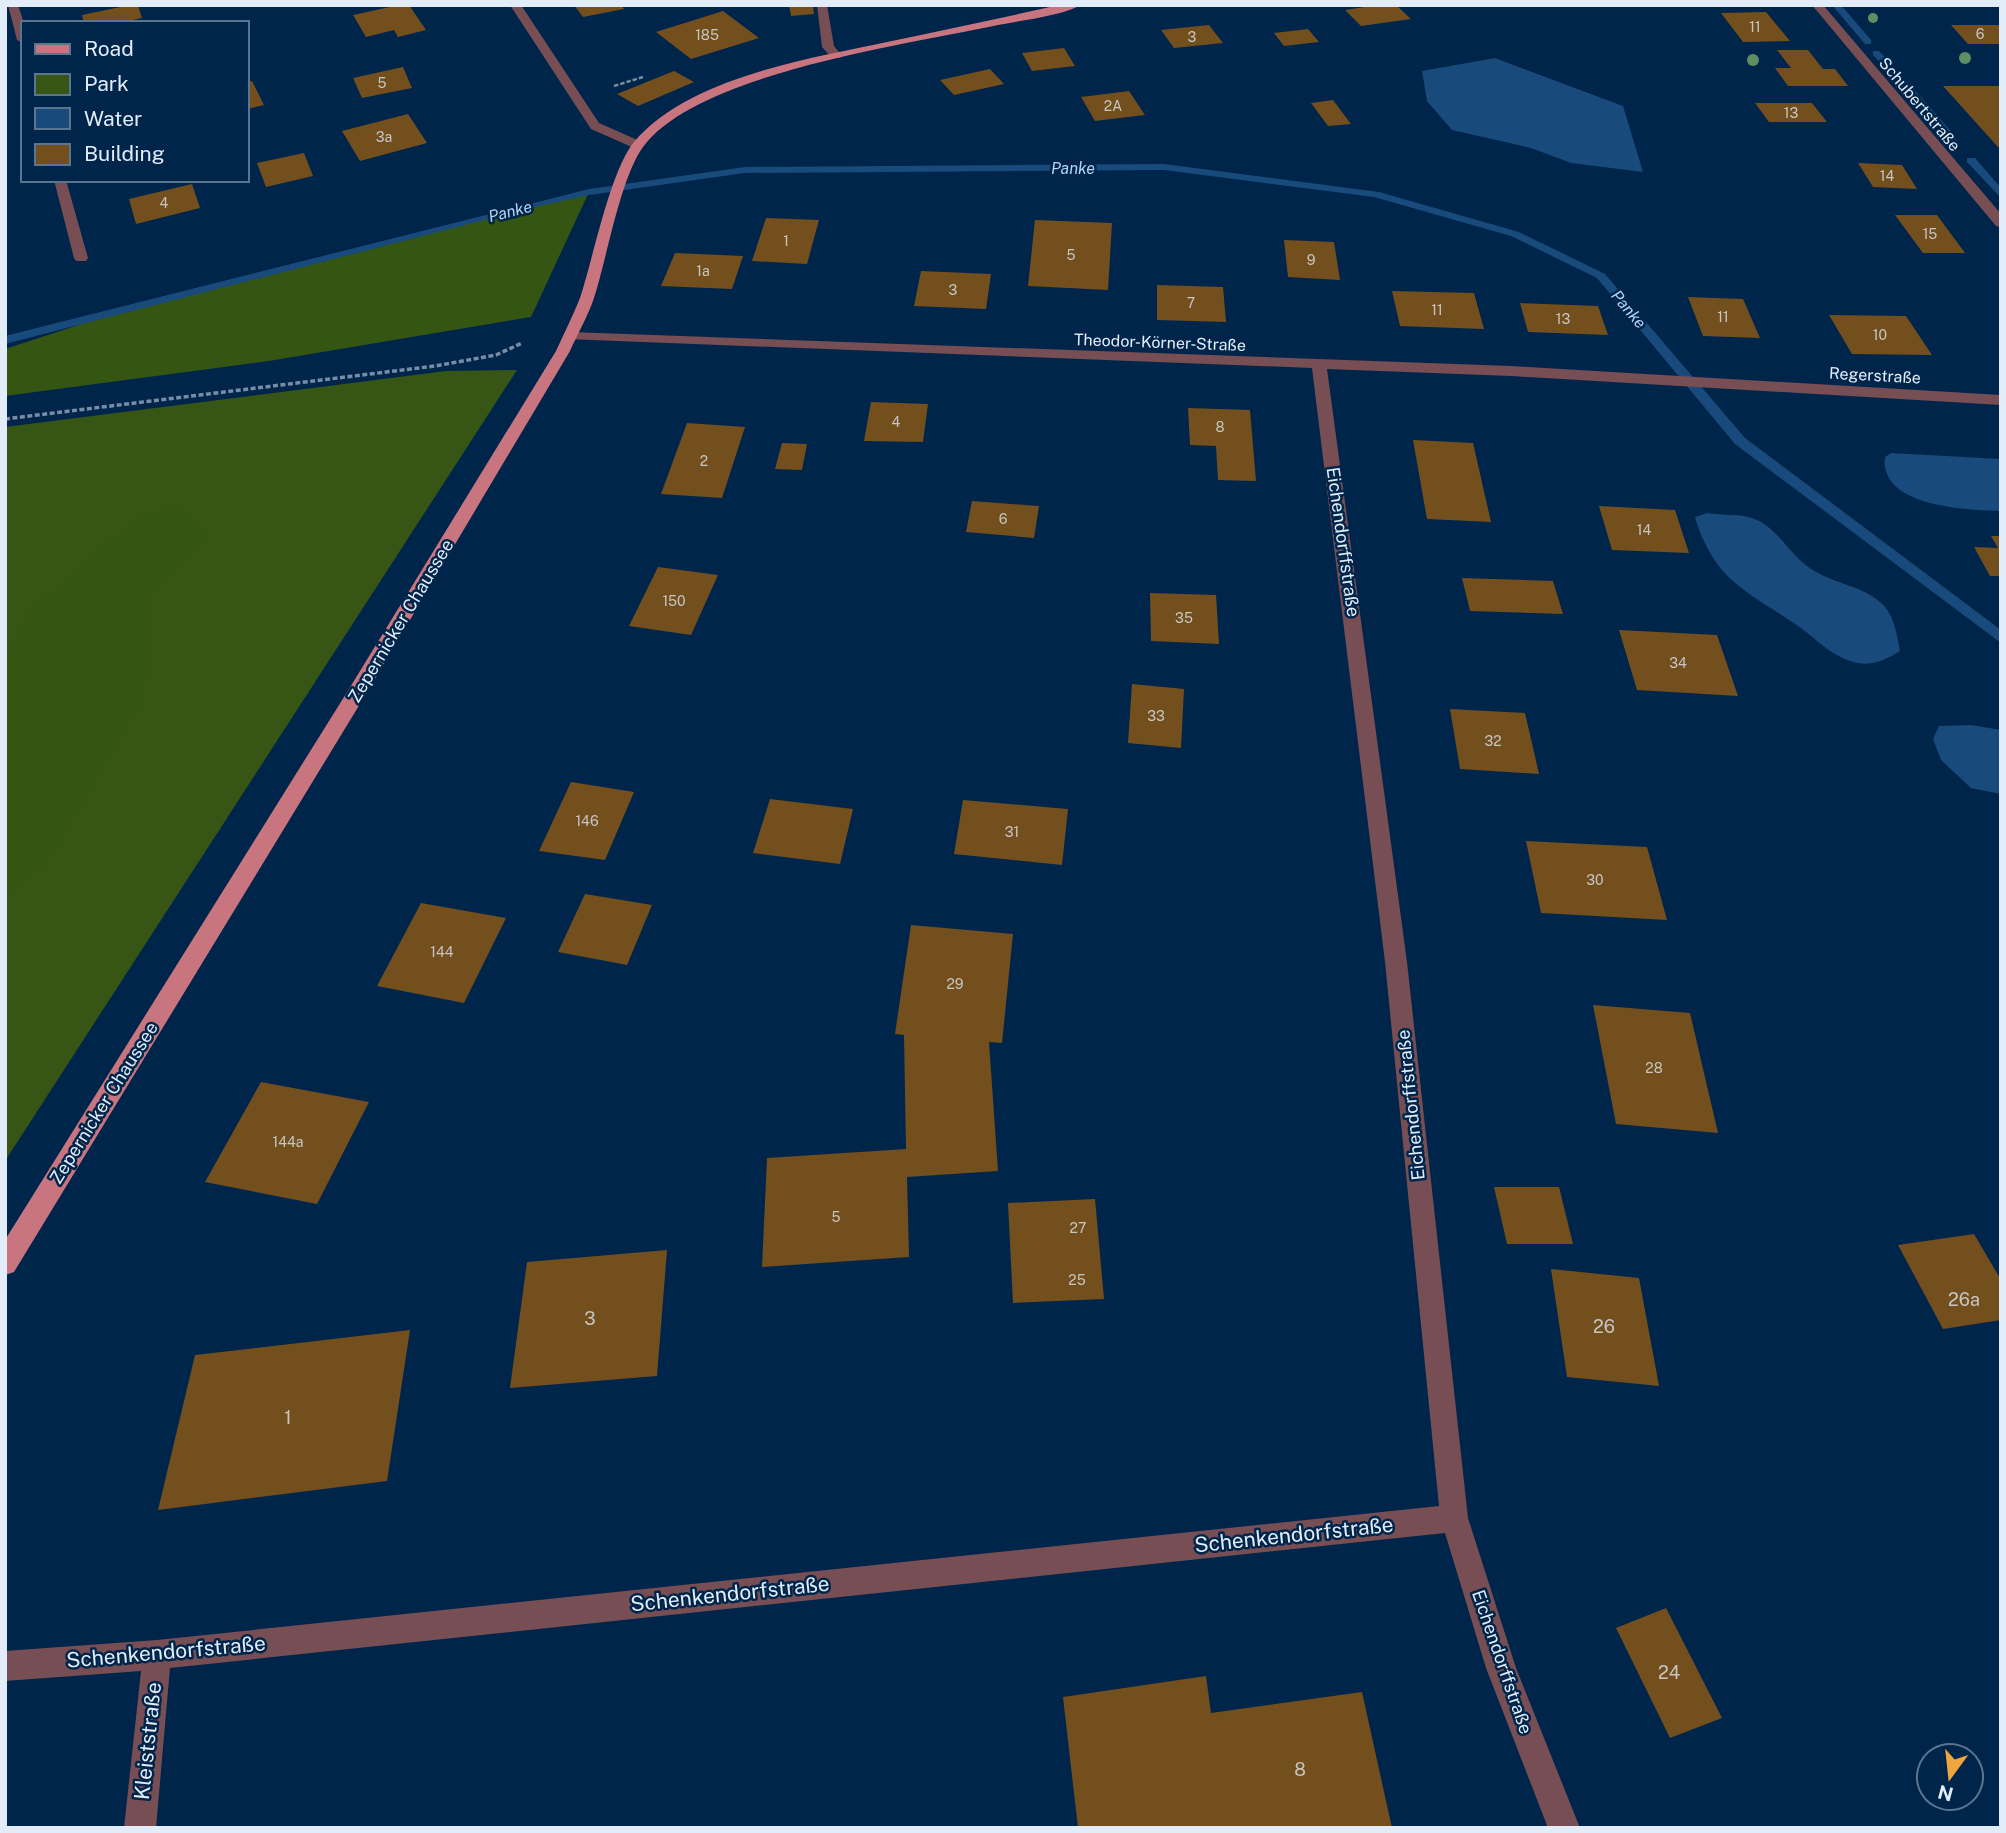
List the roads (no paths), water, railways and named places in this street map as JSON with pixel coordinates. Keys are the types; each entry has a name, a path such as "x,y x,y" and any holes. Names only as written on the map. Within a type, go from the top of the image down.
{"main road":[{"name":"Zepernicker Chaussee","path":"5,1263 514,436 571,336 586,300 624,176 638,145 665,121 699,100 743,80 1075,5"}],"street":[{"path":"13,5 21,33"},
{"path":"514,5 595,126 638,145"},
{"path":"822,5 828,47 836,57"},
{"name":"Schubertstraße","path":"1817,5 2001,223"},
{"path":"61,182 80,258"},
{"name":"Theodor-Körner-Straße","path":"571,336 1320,366 1511,371 1747,385"},
{"name":"Eichendorffstraße","path":"1320,366 1396,962 1454,1518 1501,1668 1564,1828"},
{"name":"Regerstraße","path":"1747,385 2001,400"},
{"name":"Schenkendorfstraße","path":"5,1666 157,1655 1454,1518"},
{"name":"Kleiststraße","path":"140,1828 157,1655"}],"water":[{"path":"1495,58 1623,106 1643,172 1571,163 1531,148 1452,130 1427,101 1422,71"},
{"path":"1891,453 2001,459 2001,511 1947,507 1910,496 1896,486 1887,474 1885,457"},
{"path":"1707,513 1743,516 1763,523 1800,561 1816,572 1872,596 1885,607 1892,618 1900,651 1872,663 1845,659 1748,593 1722,570 1706,545 1695,517"},
{"path":"1971,725 2001,730 2001,794 1971,788 1941,760 1933,739 1939,726"}],"waterway":[{"path":"1836,5 1868,42"},
{"path":"1876,53 1893,71"},
{"path":"1902,81 1952,139"},
{"path":"1971,160 2001,195"},
{"name":"Panke","path":"5,340 534,204 589,192 745,170 1164,167 1375,194 1515,234 1601,276 1740,441 2001,638"}]}
